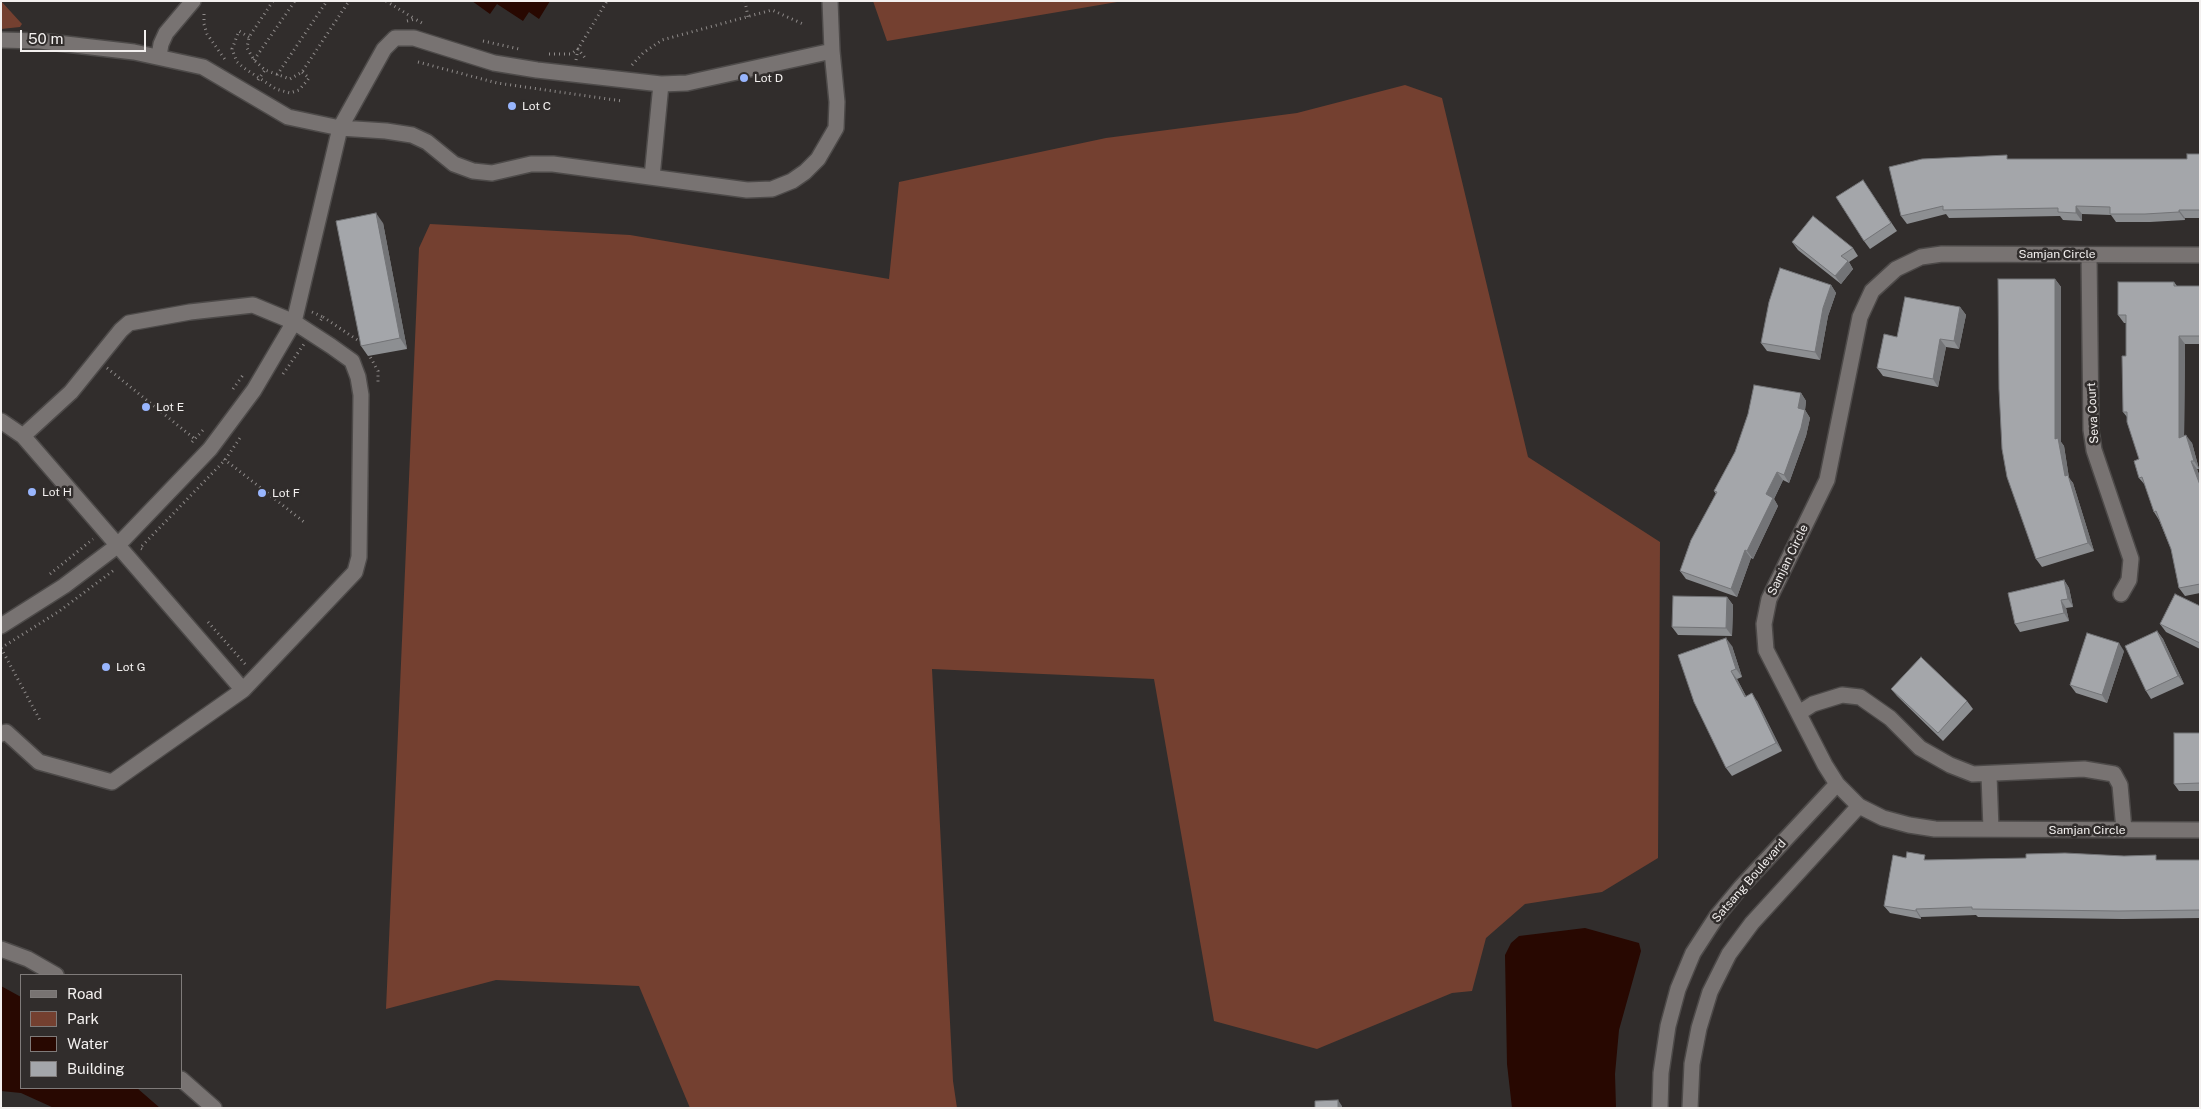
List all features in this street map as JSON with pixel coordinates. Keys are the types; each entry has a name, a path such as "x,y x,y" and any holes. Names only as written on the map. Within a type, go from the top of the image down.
{"street":[{"path":"1,40 40,40 159,56 203,67 288,117 340,128 412,135 427,142 454,164 473,171 492,173 532,164 552,164 747,190 772,189 792,181 805,172 818,159 836,128 837,102 830,1"},
{"path":"159,56 161,44 166,33 200,5"},
{"path":"1,626 64,586 117,546 210,450 254,390 294,322 340,128 384,48 395,38 414,38 494,63 661,84 687,83 832,51"},
{"path":"652,177 661,84"},
{"name":"Samjan Circle","path":"2200,255 1942,254 1921,257 1896,269 1872,291 1860,317 1827,480 1769,599 1764,624 1766,650 1837,784 1859,806 1883,818 1909,826 1936,829 2200,830"},
{"name":"Seva Court","path":"2089,254 2092,430 2094,450 2131,560 2129,580 2121,594"},
{"path":"1,734 6,732 39,762 112,782 243,690 355,572 359,557 361,395 358,377 352,361 294,322 253,305 190,312 130,323 121,330 71,392 24,436"},
{"path":"1,421 24,436 243,690"},
{"path":"1798,713 1813,704 1842,695 1860,696 1885,713 1920,748 1950,765 1973,774 1990,775 2084,769 2114,774 2120,785 2124,802 2124,830"},
{"path":"1990,775 1991,830"},
{"name":"Satsang Boulevard","path":"1660,1108 1661,1073 1668,1026 1678,989 1693,953 1717,916 1741,887 1837,784"},
{"path":"1690,1108 1692,1064 1699,1028 1710,992 1729,954 1752,923 1859,806"},
{"path":"1,949 28,960 54,974"},
{"path":"182,1080 214,1108"}],"path":[{"path":"273,1 249,37 247,48 254,60 265,70 290,79 302,72 349,1"},
{"path":"254,60 295,1"},
{"path":"277,75 326,1"},
{"path":"386,1 427,25"},
{"path":"572,94 578,49 607,1"},
{"path":"745,1 748,17"},
{"path":"200,5 207,34 229,64"},
{"path":"623,64 632,65 643,53 662,40 772,10 803,24"},
{"path":"401,22 415,19"},
{"path":"249,37 239,31 233,43 233,54 240,66 259,79 280,91 290,93 299,90 309,78 302,72"},
{"path":"474,39 527,51"},
{"path":"545,54 571,54 578,49"},
{"path":"578,49 587,60 596,61"},
{"path":"418,62 497,83 622,101"},
{"path":"260,76 265,70"},
{"path":"97,360 195,439 255,481 304,522"},
{"path":"231,392 248,367"},
{"path":"189,446 207,424"},
{"path":"43,579 89,544 94,538"},
{"path":"2,648 41,722"}],"green space":[{"path":"1,1 22,24 20,27 1,29"},
{"path":"873,1 1123,1 887,41"},
{"path":"1405,85 1442,98 1528,457 1660,542 1658,858 1602,892 1525,904 1486,938 1472,991 1452,993 1317,1049 1214,1021 1154,679 932,669 953,1081 957,1108 690,1108 639,986 496,980 386,1009 419,248 430,224 630,235 889,279 899,182 1106,138 1297,113"}],"water":[{"path":"472,1 550,1 539,19 529,12 523,21 497,4 490,14"},
{"path":"1585,928 1639,943 1641,951 1619,1030 1615,1074 1616,1108 1512,1108 1507,1064 1505,955 1511,943 1519,936"},
{"path":"1,986 20,996 20,1089 138,1089 160,1108 54,1108 21,1093 1,1091"}],"building":[{"path":"2187,154 2200,154 2200,210 2179,210 2179,212 2145,214 2110,214 2110,207 2076,206 2076,213 2058,212 2058,208 1943,210 1943,206 1901,216 1889,167 1922,159 2007,155 2007,159 2187,159"},
{"path":"1863,180 1891,223 1864,241 1836,197"},
{"path":"376,213 400,338 361,346 336,221"},
{"path":"1813,216 1853,248 1841,256 1848,261 1835,276 1792,242"},
{"path":"1780,268 1831,285 1823,308 1815,352 1761,343 1769,302"},
{"path":"1998,279 2055,279 2055,439 2058,438 2065,476 2068,475 2088,543 2036,559 2007,477 2002,449 1999,389"},
{"path":"2118,282 2174,282 2174,286 2200,286 2200,336 2179,336 2179,438 2186,435 2194,461 2191,461 2200,485 2200,584 2179,588 2171,549 2156,511 2154,512 2142,477 2139,478 2134,461 2139,459 2127,422 2127,412 2123,412 2122,356 2126,356 2126,315 2118,315"},
{"path":"1905,297 1960,307 1954,341 1940,339 1933,379 1877,368 1884,334 1897,337"},
{"path":"1754,385 1801,393 1798,408 1805,410 1801,428 1784,475 1777,472 1766,494 1773,498 1747,551 1745,550 1731,589 1680,571 1691,540 1717,492 1714,491 1735,452 1748,414"},
{"path":"2064,580 2068,599 2061,600 2064,613 2015,624 2008,593"},
{"path":"2175,594 2200,606 2200,643 2160,624"},
{"path":"1673,596 1727,597 1726,628 1672,627"},
{"path":"2157,631 2178,676 2146,691 2125,646"},
{"path":"2087,633 2119,643 2102,695 2070,685"},
{"path":"1726,638 1736,669 1731,671 1745,697 1752,693 1776,743 1726,768 1694,702 1678,655"},
{"path":"1921,657 1967,701 1938,733 1891,689"},
{"path":"2174,733 2200,733 2200,783 2174,784"},
{"path":"1907,852 1925,855 1924,860 2026,858 2026,854 2065,853 2124,856 2156,855 2156,860 2200,860 2200,910 2118,911 1972,909 1972,907 1916,909 1916,911 1884,906 1893,855 1906,858"},
{"path":"1338,1100 1338,1108 1315,1108 1315,1101"}],"place":[{"name":"Lot D","path":"744,78"},
{"name":"Lot C","path":"512,106"},
{"name":"Lot E","path":"146,407"},
{"name":"Lot H","path":"32,492"},
{"name":"Lot F","path":"262,493"},
{"name":"Lot G","path":"106,667"}]}
